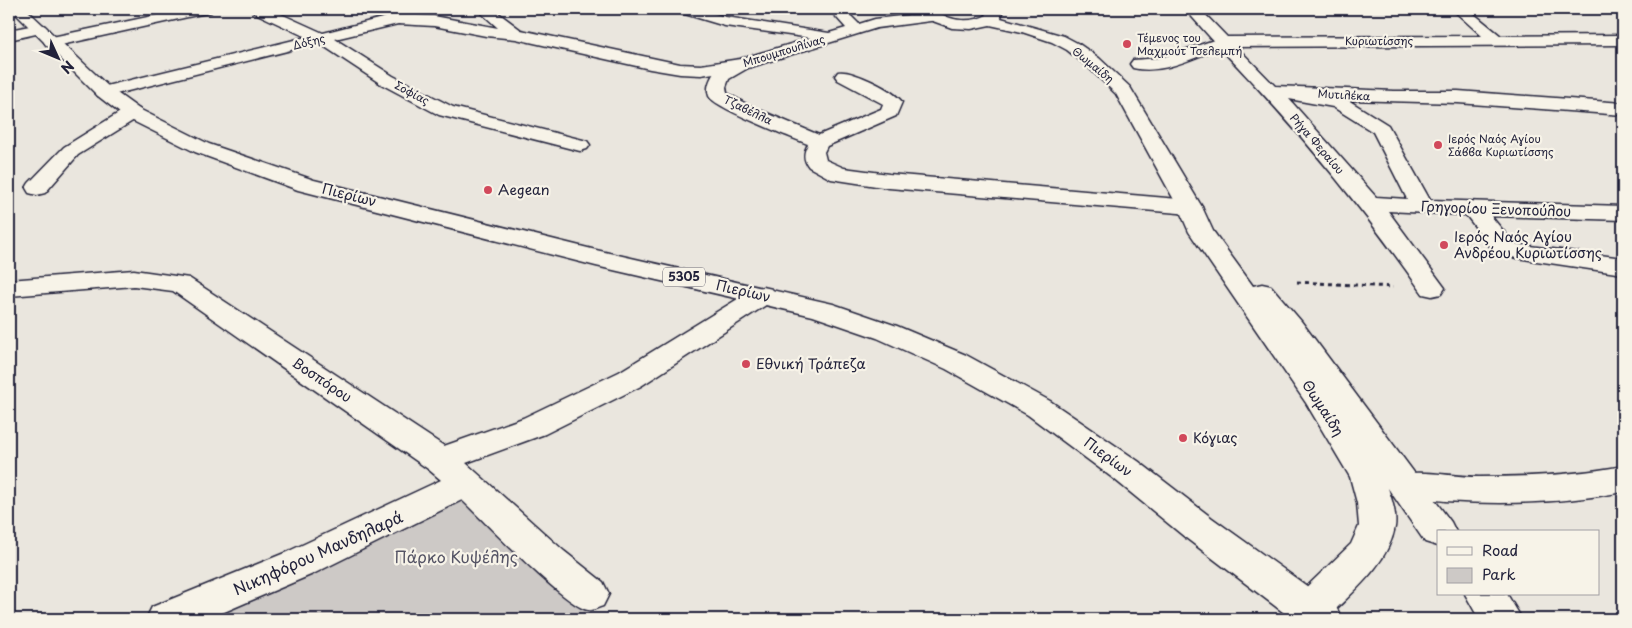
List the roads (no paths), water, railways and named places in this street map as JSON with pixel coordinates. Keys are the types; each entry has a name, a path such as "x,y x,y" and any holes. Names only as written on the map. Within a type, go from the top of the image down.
{"street":[{"name":"Πιερίων","path":"18,9 104,92 132,113 202,148 306,184 596,258 823,310 887,332 956,362 1039,408 1126,470 1316,615"},
{"path":"9,35 46,35 206,9"},
{"name":"Σοφίας","path":"258,9 323,39 387,80 446,110 580,145"},
{"path":"484,9 516,34"},
{"path":"683,9 725,21 832,36"},
{"path":"836,9 856,29"},
{"name":"Ρήγα Φεραίου","path":"1192,9 1272,92 1369,203 1432,288"},
{"path":"1459,9 1496,40"},
{"path":"932,13 958,23 980,23 990,14"},
{"name":"Μπουμπουλίνας","path":"516,34 680,69 701,70 742,64 856,29 932,13"},
{"name":"Θωμαίδη","path":"990,14 1058,39 1073,47 1093,62 1124,91 1190,207 1201,232 1318,398 1367,476 1376,503 1377,526 1366,553 1316,615"},
{"name":"Δόξης","path":"104,92 378,24 415,18 516,34"},
{"name":"Κυριωτίσσης","path":"1139,64 1163,64 1222,42 1623,40"},
{"name":"Τζαβέλλα","path":"742,64 721,76 717,87 718,96 741,110 819,142"},
{"path":"844,76 872,89 893,102 890,112 819,142 814,152 816,163 839,174 888,181 1190,207"},
{"name":"Μυτιλέκα","path":"1272,92 1394,97 1458,97 1623,109"},
{"name":"Μυτιλέκα","path":"1272,92 1338,102 1381,129 1398,164 1423,207"},
{"path":"37,188 70,151 132,113"},
{"name":"Γρηγορίου Ξενοπούλου","path":"1369,203 1423,207 1623,213"},
{"name":"Θωμαίδη","path":"1190,207 1291,326 1437,531"},
{"path":"1472,208 1506,250 1623,266"},
{"name":"Βοσπόρου","path":"9,288 134,278 180,284 440,460 467,483 549,562 589,594"},
{"path":"440,460 534,426 630,379 763,295"},
{"path":"1404,485 1478,490 1585,486 1623,479"},
{"name":"Νικηφόρου Μανδηλαρά","path":"166,619 300,563 467,483"},
{"path":"1485,596 1502,619"}],"place":[{"name":"Τέμενος του Μαχμούτ Τσελεμπή","path":"1127,44"},
{"name":"Ιερός Ναός Αγίου Σάββα Κυριωτίσσης","path":"1438,145"},
{"name":"Aegean","path":"488,190"},
{"name":"Ιερός Ναός Αγίου Ανδρέου Κυριωτίσσης","path":"1444,245"},
{"name":"Εθνική Τράπεζα","path":"746,364"},
{"name":"Κόγιας","path":"1183,438"}],"park label":[{"name":"Πάρκο Κυψέλης","path":"456,557"}]}
